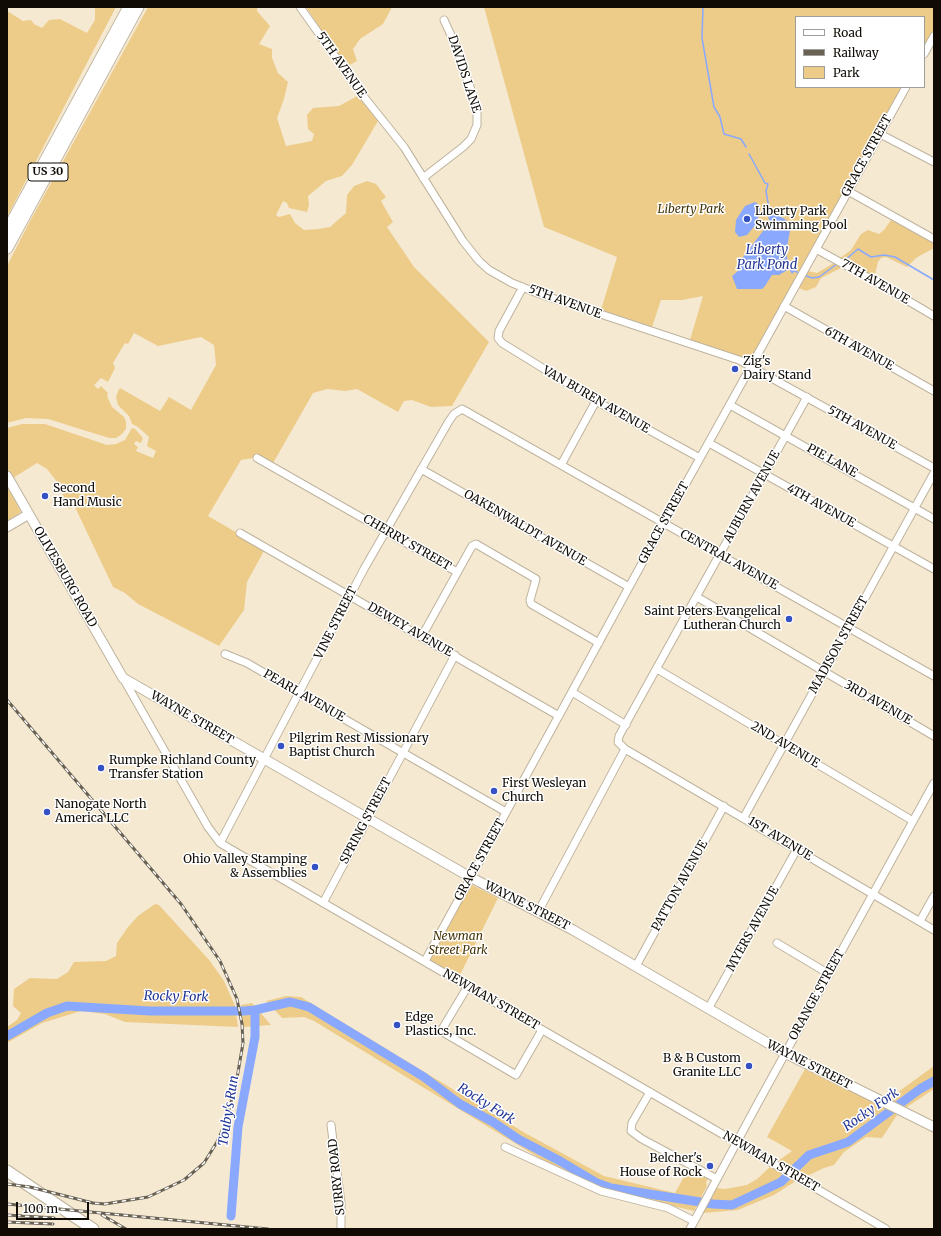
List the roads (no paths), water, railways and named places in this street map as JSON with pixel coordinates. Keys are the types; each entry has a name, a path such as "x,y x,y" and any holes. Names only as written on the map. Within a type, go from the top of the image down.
{"highway":[{"path":"61,132 86,75 120,7"},
{"name":"US 30","path":"7,231 129,7"},
{"name":"US 30","path":"7,248 138,7"},
{"path":"89,97 101,83 143,7"},
{"path":"7,1171 93,1229"}],"main road":[{"name":"OLIVESBURG ROAD","path":"7,476 123,678"},
{"path":"7,527 29,514"},
{"name":"WAYNE STREET","path":"123,678 470,877 538,912 636,966 785,1053 934,1127"}],"street":[{"name":"5TH AVENUE","path":"300,7 364,97 404,147 459,236 479,261 495,274 523,287 626,323 731,357 751,366 934,468"},
{"name":"DAVIDS LANE","path":"423,178 463,147 471,139 477,125 477,109 456,46 444,20"},
{"path":"925,52 934,36"},
{"name":"GRACE STREET","path":"425,961 664,523 905,88"},
{"path":"880,134 934,162"},
{"path":"848,191 934,239"},
{"name":"7TH AVENUE","path":"816,249 934,316"},
{"name":"VAN BUREN AVENUE","path":"523,287 498,335 499,340 504,345 596,401 700,458"},
{"name":"6TH AVENUE","path":"784,306 934,391"},
{"name":"AUBURN AVENUE","path":"625,748 618,742 618,739 807,397"},
{"path":"561,465 577,432 596,401"},
{"name":"PIE LANE","path":"730,405 934,520"},
{"name":"CENTRAL AVENUE","path":"462,409 934,676"},
{"name":"VINE STREET","path":"220,843 351,596 358,580 452,417 462,409"},
{"name":"4TH AVENUE","path":"709,443 934,569"},
{"name":"CHERRY STREET","path":"257,458 457,572 472,546 476,544 536,579 530,600 531,604 599,643"},
{"name":"OAKENWALDT AVENUE","path":"421,469 629,587"},
{"name":"MADISON STREET","path":"744,818 934,473"},
{"name":"DEWEY AVENUE","path":"240,533 422,636 559,716"},
{"path":"422,636 457,572"},
{"name":"3RD AVENUE","path":"697,596 934,736"},
{"name":"PEARL AVENUE","path":"225,654 247,663 506,812"},
{"name":"SPRING STREET","path":"323,903 455,655"},
{"name":"2ND AVENUE","path":"657,669 913,821"},
{"name":"NEWMAN STREET","path":"123,678 212,834 220,843 886,1229"},
{"path":"572,692 626,725"},
{"path":"538,912 625,748"},
{"name":"1ST AVENUE","path":"625,748 934,930"},
{"name":"ORANGE STREET","path":"690,1229 736,1142 934,783"},
{"name":"PATTON AVENUE","path":"636,966 724,806"},
{"name":"MYERS AVENUE","path":"708,1009 797,849"},
{"path":"920,922 934,896"},
{"path":"777,943 829,974"},
{"path":"468,986 441,1031 516,1075 542,1030"},
{"path":"650,1092 632,1123 631,1130 636,1135 715,1182"},
{"name":"SURRY ROAD","path":"331,1125 341,1203 341,1229"},
{"path":"505,1147 601,1191 668,1208 695,1220"}],"water":[{"name":"Liberty Park Swimming Pool","path":"755,202 759,205 760,210 757,223 747,235 739,237 735,232 736,220 745,206"},
{"name":"Liberty Park Pond","path":"772,213 785,219 791,225 786,253 789,266 796,270 792,274 789,269 779,275 772,275 762,289 737,289 732,276 738,271 743,257 770,222 768,217"}],"waterway":[{"path":"703,7 702,38 714,107 720,117 724,134 741,139 746,147"},
{"path":"749,154 765,183 768,184 766,191 770,214"},
{"path":"844,261 858,249 871,257 884,255 895,257 934,280"},
{"path":"804,275 812,278 819,277 837,264"},
{"path":"795,271 801,274"},
{"name":"Rocky Fork","path":"7,1036 47,1013 67,1006 150,1011 244,1011 290,1002 309,1007 424,1077 460,1104 493,1122 518,1139 560,1161 597,1183 611,1188 713,1204 732,1205 781,1182 809,1155 848,1142 920,1089 934,1081"},
{"name":"Touby's Run","path":"231,1216 238,1127 255,1037 255,1010"}],"railway":[{"path":"7,700 181,904 220,961 237,999 242,1024 243,1043 236,1084 225,1124 217,1142 204,1163 184,1180 148,1197 105,1204 93,1203 30,1187 7,1184"},
{"path":"7,1204 268,1229"},
{"path":"7,1215 54,1218"},
{"path":"102,1215 126,1229"},
{"path":"7,1222 53,1224"}],"place":[{"name":"Liberty Park Swimming Pool","path":"747,219"},
{"name":"Zig's Dairy Stand","path":"735,369"},
{"name":"Second Hand Music","path":"45,496"},
{"name":"Saint Peters Evangelical Lutheran Church","path":"789,619"},
{"name":"Pilgrim Rest Missionary Baptist Church","path":"281,746"},
{"name":"Rumpke Richland County Transfer Station","path":"101,768"},
{"name":"First Wesleyan Church","path":"494,791"},
{"name":"Nanogate North America LLC","path":"47,812"},
{"name":"Ohio Valley Stamping & Assemblies","path":"315,867"},
{"name":"Edge Plastics, Inc.","path":"397,1025"},
{"name":"B & B Custom Granite LLC","path":"749,1066"},
{"name":"Belcher's House of Rock","path":"710,1166"}],"park label":[{"name":"Liberty Park","path":"691,210"},
{"name":"Newman Street Park","path":"458,944"}]}
